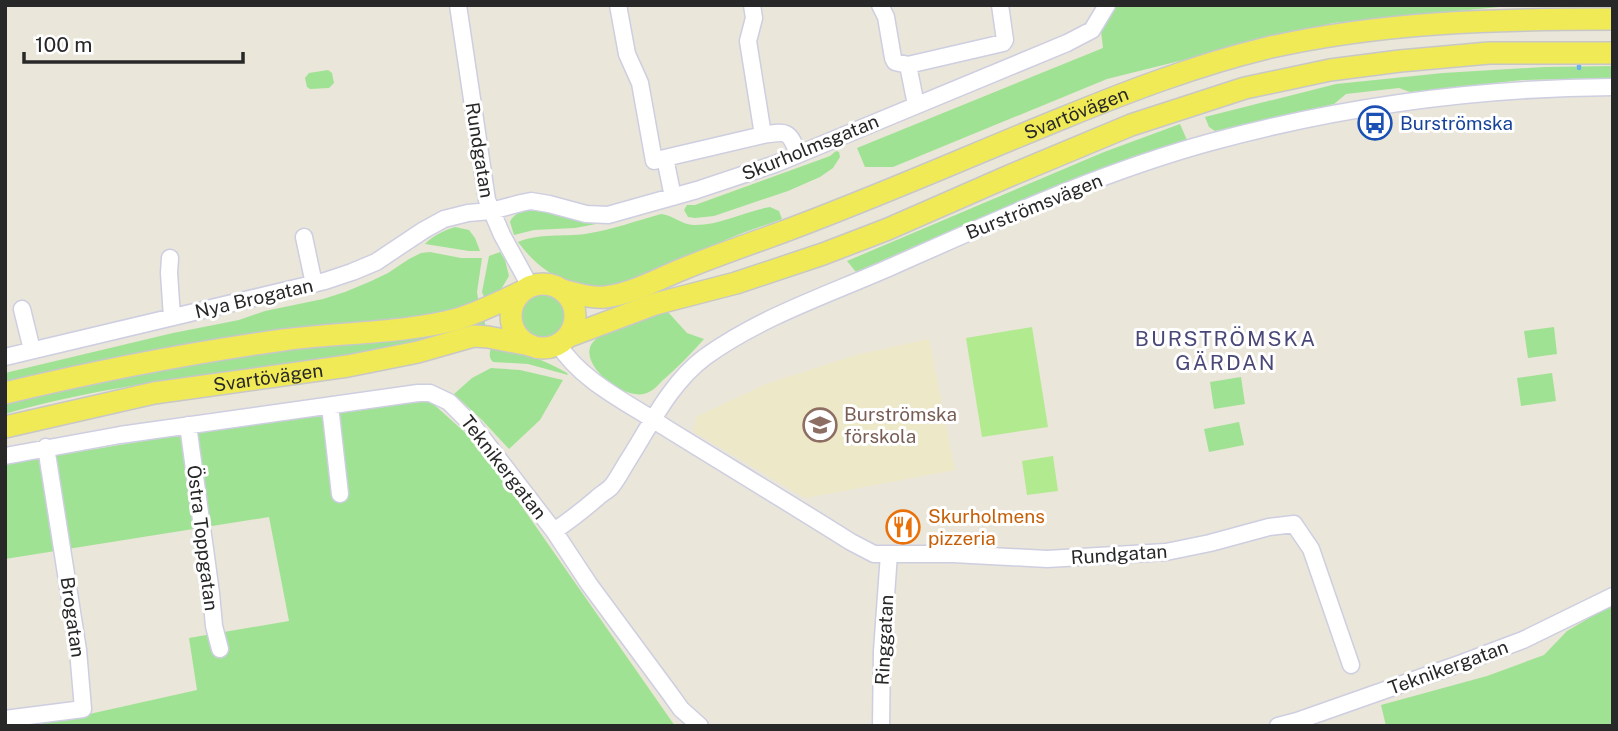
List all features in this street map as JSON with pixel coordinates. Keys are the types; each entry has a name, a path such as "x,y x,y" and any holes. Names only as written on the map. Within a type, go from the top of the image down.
{"main road":[{"name":"Svartövägen","path":"562,290 601,297 631,291 1116,97 1197,68 1267,48 1413,24 1613,19"},
{"name":"Svartövägen","path":"563,341 655,304 736,283 823,254 1131,125 1245,88 1330,70 1400,61 1489,53 1613,53"},
{"path":"545,284 562,290 572,300 575,312 574,325 563,341 545,348 530,345 517,335 511,322 511,311 513,304 526,289 545,284"},
{"name":"Svartövägen","path":"5,393 138,363 221,349 456,319 480,311 526,289"},
{"name":"Svartövägen","path":"5,427 155,393 348,366 418,352 474,336 530,345"}],"street":[{"name":"Rundgatan","path":"458,5 487,200 526,289"},
{"path":"618,5 627,54 640,83 654,161 782,132 792,138 798,153"},
{"path":"752,5 754,18 748,41 763,135"},
{"path":"880,5 886,17 893,58 895,62 908,65 1003,43 1000,5"},
{"name":"Skurholmsgatan","path":"491,211 531,201 586,214 608,215 775,164 1067,43 1092,30 1107,5"},
{"path":"985,47 992,73"},
{"path":"908,65 916,105"},
{"name":"Burströmsvägen","path":"554,531 611,486 676,384 703,358 798,306 1040,201 1211,142 1387,104 1515,89 1613,86"},
{"path":"665,158 673,197"},
{"name":"Nya Brogatan","path":"5,357 314,284 376,261 444,219 491,211"},
{"path":"304,237 314,284"},
{"path":"170,258 172,317"},
{"path":"22,309 32,350"},
{"name":"Rundgatan","path":"563,341 566,356 577,368 653,419 874,554 953,554 1047,559 1166,552 1269,527 1294,524 1311,549 1351,665"},
{"name":"Teknikergatan","path":"5,456 188,425 418,393 430,393 443,398 474,427 554,531 681,709 700,726"},
{"path":"330,406 341,494"},
{"name":"Östra Toppgatan","path":"188,425 214,625 220,649"},
{"name":"Brogatan","path":"5,719 83,709 78,649 46,447"},
{"name":"Ringgatan","path":"881,726 882,651 889,554"},
{"name":"Teknikergatan","path":"1278,726 1522,640 1613,596"}],"shaded area":[{"name":"Burströmska förskola","path":"929,339 955,470 805,498 694,432 696,417 766,384 856,355"}],"green space":[{"path":"1098,5 1520,5 1333,23 1107,79 893,167 865,167 857,148 1103,48"},
{"path":"1613,66 1613,78 1523,80 1410,92 1399,88 1346,94 1334,104 1215,131 1209,127 1205,117 1336,84 1443,73"},
{"path":"328,70 332,73 334,83 329,88 307,87 305,78 309,73"},
{"path":"1180,124 1187,140 977,219 856,272 847,261 1104,152"},
{"path":"836,151 840,157 833,168 788,191 714,216 688,217 684,210 687,205 695,205 830,156"},
{"path":"770,207 779,211 782,219 728,239 648,277 616,285 587,286 561,278 538,264 518,242 534,237 595,232 661,214 688,224 703,225"},
{"path":"536,210 596,224 534,230 514,235 510,222 512,218 521,212"},
{"path":"455,227 469,230 480,251 425,244"},
{"path":"430,252 461,258 482,258 477,292 479,305 434,315 5,384 5,373 323,299 369,282 421,253"},
{"path":"500,252 509,276 500,291 486,301 482,292 489,256"},
{"path":"543,294 558,301 565,316 558,331 543,338 528,331 521,316 528,301"},
{"path":"668,312 687,333 704,339 649,392 628,393 606,380 591,360 589,351 593,342 608,331 628,322"},
{"path":"484,318 486,329 424,342 361,354 138,385 49,402 5,414 5,404 153,370"},
{"path":"1032,327 1048,427 982,437 966,338"},
{"path":"1554,327 1557,354 1528,358 1524,331"},
{"path":"491,346 539,359 568,375 528,364 493,362 490,357"},
{"path":"491,368 520,370 563,380 540,420 509,449 454,394 472,378"},
{"path":"1552,373 1556,401 1521,406 1517,378"},
{"path":"1241,377 1245,404 1214,409 1210,382"},
{"path":"430,401 479,445 675,726 5,726 85,715 197,690 189,638 289,621 269,517 5,559 5,464 186,434"},
{"path":"1239,422 1244,445 1209,452 1204,429"},
{"path":"1053,456 1058,491 1027,495 1022,461"},
{"path":"1613,604 1613,726 1386,726 1381,705 1487,676 1544,655 1567,631"}],"place":[{"name":"Burströmska","path":"1375,123"},
{"name":"Burströmska förskola","path":"820,425"},
{"name":"Skurholmens pizzeria","path":"903,527"}],"district":[{"name":"BURSTRÖMSKA GÄRDAN","path":"1226,350"}]}
